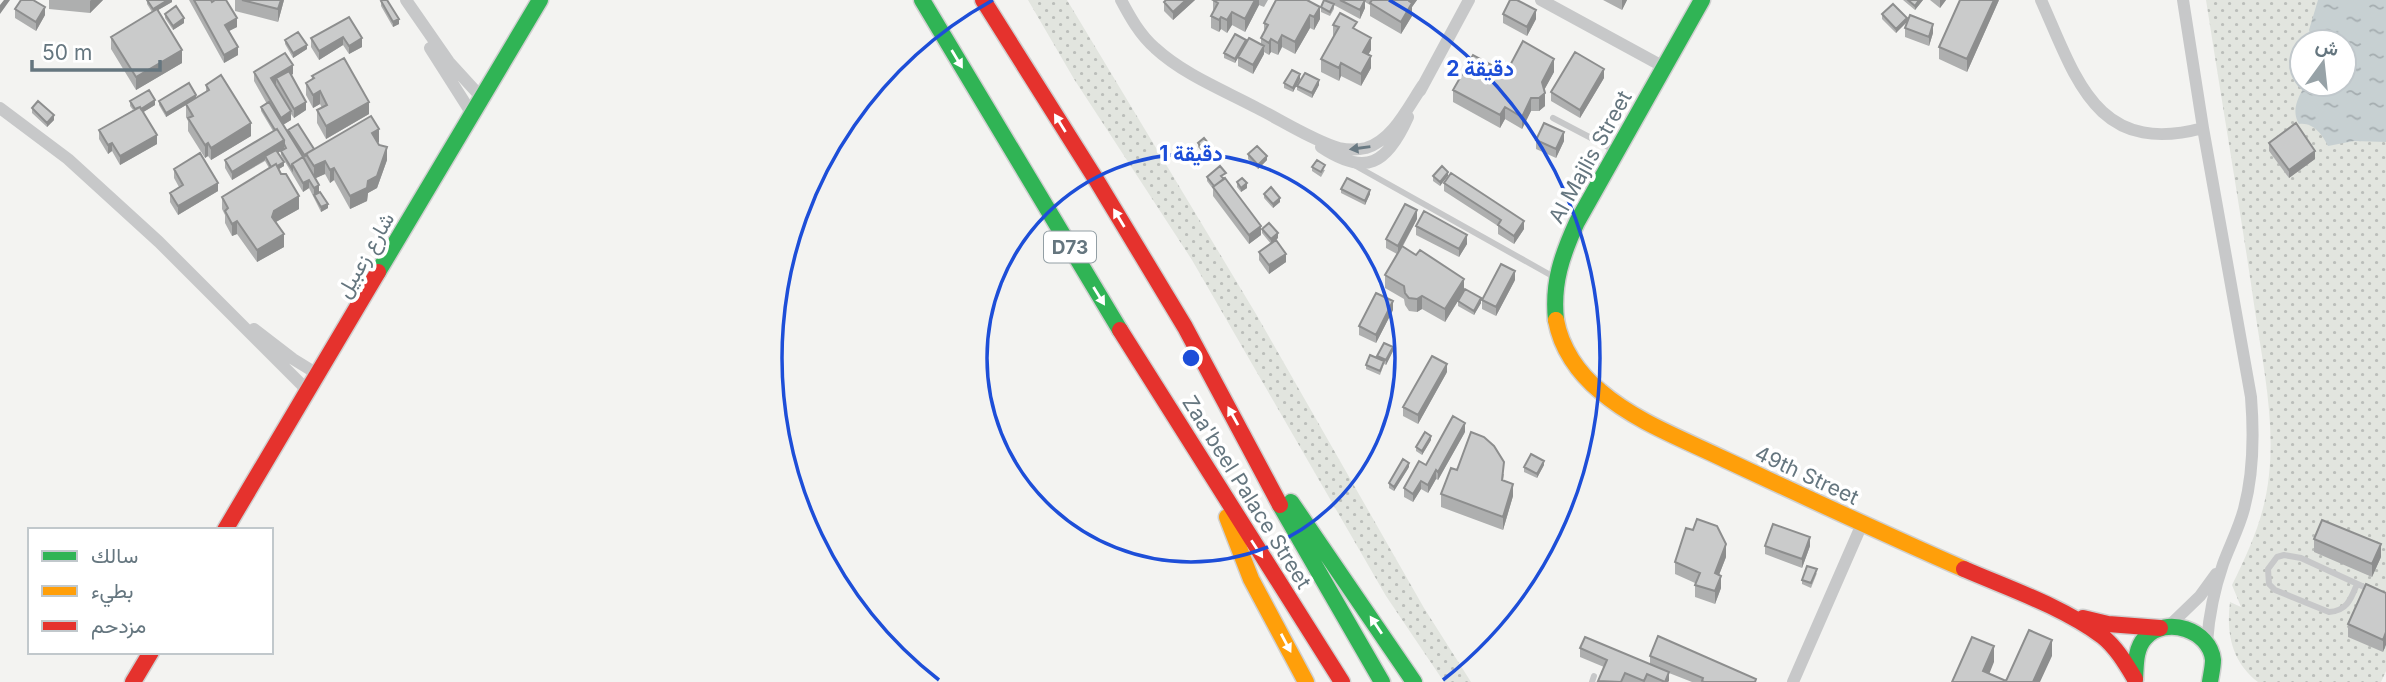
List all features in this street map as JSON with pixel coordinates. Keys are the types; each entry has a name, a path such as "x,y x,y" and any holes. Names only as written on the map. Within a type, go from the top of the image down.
{"main road":[{"name":"شارع زعبيل","path":"226,528 540,0"},
{"name":"Zaa'beel Palace Street","path":"922,0 1091,283 1342,682"},
{"name":"Al Majlis Street","path":"1562,344 1556,323 1554,300 1561,258 1615,151 1702,0"},
{"name":"Zaa'beel Palace Street","path":"986,5 1185,327 1293,529 1382,682"},
{"name":"49th Street","path":"1562,344 1581,374 1606,399 1636,417 1862,524 2059,610 2108,624 2191,629 2207,642"},
{"path":"1265,475 1300,514 1414,682"},
{"path":"1221,491 1233,536 1251,579 1307,682"},
{"name":"49th Street","path":"2059,610 2103,637 2121,657 2136,681"},
{"path":"2136,681 2134,658 2137,649 2143,639 2165,626"},
{"path":"2207,642 2214,662 2210,682"},
{"path":"133,682 150,654"}],"street":[{"path":"406,0 458,75 481,97"},
{"path":"1121,0 1137,28 1153,47 1171,62 1337,147 1350,150 1375,145 1386,137 1423,85"},
{"path":"1286,123 1347,162 1373,161 1385,155 1394,146 1469,0"},
{"path":"2041,0 2079,85 2095,107 2114,122 2135,130 2180,134 2203,128"},
{"path":"2183,0 2251,397 2253,425 2253,454 2248,491 2212,602 2207,642"},
{"path":"1550,2 1664,67"},
{"path":"418,19 440,65 472,114"},
{"path":"0,108 99,186 226,307 259,344 308,391"},
{"path":"226,307 286,355 319,374"},
{"path":"1793,682 1862,524"},
{"path":"2165,626 2200,596 2224,562"}],"lane":[{"path":"1553,118 1615,151"},
{"path":"1347,162 1556,278"},
{"path":"2357,584 2344,608 2329,612 2275,590 2269,584 2268,569 2277,558 2291,555 2357,584 2386,597"}],"shaded area":[{"path":"1028,0 1067,0 1256,314 1424,608 1471,682 1444,682 1386,596 1192,260 1074,79"},
{"path":"2206,0 2386,0 2386,671 2381,682 2258,682 2242,666 2233,646 2229,625 2230,602 2241,607 2232,585 2251,545 2260,518 2269,475 2270,454 2265,372"}],"water":[{"path":"2318,0 2386,0 2386,142 2354,141 2328,146 2316,130 2309,125 2299,124 2296,114 2299,98 2358,98 2358,28 2310,28"}],"building":[{"path":"21,0 33,0 45,7 36,22 15,9"},
{"path":"147,0 168,0 153,9"},
{"path":"194,0 226,0 237,18 225,25 238,47 224,55"},
{"path":"242,0 281,0 278,9"},
{"path":"387,0 399,19 393,22 381,1"},
{"path":"1186,0 1173,12 1164,2"},
{"path":"1213,0 1255,0 1245,19 1232,12 1227,20 1221,17 1219,20 1211,16 1218,3"},
{"path":"1276,0 1307,0 1320,7 1314,17 1310,15 1295,42 1282,35 1278,43 1271,39 1269,43 1261,38 1268,25 1264,23"},
{"path":"1324,0 1334,4 1330,12 1321,7"},
{"path":"1340,0 1365,0 1360,10"},
{"path":"1372,0 1409,0 1412,3 1401,22 1370,3"},
{"path":"1510,0 1517,0 1536,10 1527,27 1503,14"},
{"path":"1908,0 1919,0 1915,6"},
{"path":"1960,0 1994,0 1967,59 1939,47"},
{"path":"1893,4 1907,18 1896,29 1882,14"},
{"path":"176,6 184,18 173,26 165,14"},
{"path":"157,9 182,50 136,77 111,37"},
{"path":"1340,13 1357,22 1353,28 1371,38 1363,52 1371,56 1361,74 1341,63 1339,68 1321,59 1339,27 1333,25"},
{"path":"1910,15 1933,24 1929,37 1905,28"},
{"path":"349,17 362,38 349,46 343,37 319,51 311,38"},
{"path":"298,32 307,45 293,53 285,40"},
{"path":"1235,34 1246,40 1235,59 1224,53"},
{"path":"1249,38 1264,46 1253,65 1238,57"},
{"path":"1523,41 1554,59 1542,82 1545,93 1539,98 1531,98 1522,117 1505,107 1500,115 1453,90 1473,55 1506,73"},
{"path":"1575,52 1604,69 1580,110 1551,92"},
{"path":"285,53 293,65 271,78 291,111 281,118 254,72"},
{"path":"344,58 369,102 326,126 317,110 327,105 320,91 313,95 306,83 314,78 312,76"},
{"path":"1292,70 1300,74 1293,88 1284,83"},
{"path":"289,71 306,102 294,109 276,78"},
{"path":"1305,73 1319,80 1312,93 1297,86"},
{"path":"221,75 251,123 211,148 208,143 205,145 188,118 193,116 186,104 209,90 206,85"},
{"path":"189,83 196,95 166,113 159,101"},
{"path":"149,90 155,100 141,109 135,109 130,101"},
{"path":"38,101 54,115 47,123 32,108"},
{"path":"269,102 305,160 303,157 292,164 292,169 281,151 286,148 284,140 261,107"},
{"path":"140,107 157,135 120,156 112,143 108,145 99,130"},
{"path":"371,116 379,129 372,133 379,145 387,147 377,176 368,181 367,188 350,196 334,168 330,170 325,161 314,166 306,154"},
{"path":"1544,123 1564,132 1556,149 1536,140"},
{"path":"2296,123 2315,151 2289,170 2269,143"},
{"path":"298,124 314,149 305,156 288,130"},
{"path":"277,129 284,140 232,172 225,160"},
{"path":"1204,138 1209,144 1203,149 1198,143"},
{"path":"1257,146 1267,156 1258,165 1248,154"},
{"path":"276,150 284,162 271,167 265,156"},
{"path":"200,153 218,183 178,206 170,193 183,185 174,169"},
{"path":"303,157 319,185 314,188 309,180 303,183 292,164"},
{"path":"1317,160 1325,165 1321,172 1312,167"},
{"path":"276,164 281,174 286,174 299,196 274,211 272,217 284,234 257,250 237,221 232,224 222,197"},
{"path":"1220,166 1226,173 1221,176 1224,179 1214,186 1207,177"},
{"path":"1442,166 1448,172 1440,182 1433,176"},
{"path":"1451,173 1524,221 1514,236 1498,225 1501,220 1444,183"},
{"path":"1225,178 1261,226 1249,235 1213,187"},
{"path":"1242,178 1247,183 1241,188 1237,182"},
{"path":"1347,178 1370,190 1365,201 1341,189"},
{"path":"1271,187 1280,198 1273,204 1264,194"},
{"path":"320,192 328,204 321,207 314,195"},
{"path":"1405,204 1417,210 1398,246 1386,239"},
{"path":"1424,211 1467,235 1459,249 1416,226"},
{"path":"1269,223 1278,233 1271,239 1262,229"},
{"path":"1276,240 1286,254 1269,265 1259,252"},
{"path":"1402,246 1416,255 1420,250 1464,279 1445,309 1422,296 1417,299 1409,298 1404,286 1385,275"},
{"path":"1501,264 1515,271 1496,307 1482,300"},
{"path":"1465,289 1481,298 1474,311 1458,301"},
{"path":"1376,293 1393,301 1376,335 1359,326"},
{"path":"1384,343 1393,347 1386,360 1377,356"},
{"path":"1370,355 1384,361 1380,371 1366,365"},
{"path":"1432,356 1447,364 1418,415 1403,407"},
{"path":"1453,416 1465,423 1438,472 1436,470 1428,485 1421,481 1413,494 1404,488 1419,461 1426,465"},
{"path":"1425,432 1431,436 1422,451 1416,447"},
{"path":"1471,432 1484,437 1494,446 1504,462 1502,480 1513,484 1503,517 1441,494 1451,468 1457,470"},
{"path":"1531,454 1544,461 1537,474 1524,467"},
{"path":"1403,459 1409,463 1394,487 1389,483"},
{"path":"1697,519 1717,526 1726,544 1715,573 1721,576 1715,591 1695,585 1700,573 1675,562 1686,528 1693,530"},
{"path":"2322,520 2381,544 2372,564 2314,539"},
{"path":"1773,524 1810,537 1802,559 1765,546"},
{"path":"1807,566 1817,569 1811,583 1802,580"},
{"path":"2366,584 2386,593 2386,632 2383,640 2348,624"},
{"path":"2029,630 2052,640 2033,682 1952,682 1972,637 1994,646 1983,671 2006,681"},
{"path":"1658,636 1756,679 1755,682 1704,682 1703,678 1650,656"},
{"path":"1585,637 1669,672 1665,682 1647,674 1644,681 1625,673 1621,682 1598,681 1607,660 1580,648"}],"traffic: fast":[{"path":"378,272 540,0"},
{"path":"922,0 1120,330"},
{"path":"1556,320 1555,294 1559,270 1577,222 1702,0"},
{"path":"1291,502 1414,682"},
{"path":"1280,505 1382,682"},
{"path":"2135,679 2138,652 2145,638 2154,631 2175,627 2196,634 2210,649 2213,660 2210,682"}],"traffic: slow":[{"path":"1556,320 1566,350 1578,368 1600,391 1629,412 1677,437 1964,569"},
{"path":"1227,517 1251,579 1306,682"}],"traffic: jam":[{"path":"983,0 1185,327 1280,505"},
{"path":"226,528 378,272"},
{"path":"1120,330 1342,682"},
{"path":"1964,569 2035,599 2086,625 2112,645 2135,679"},
{"path":"2083,618 2108,624 2160,628"},
{"path":"133,682 150,654"}]}
